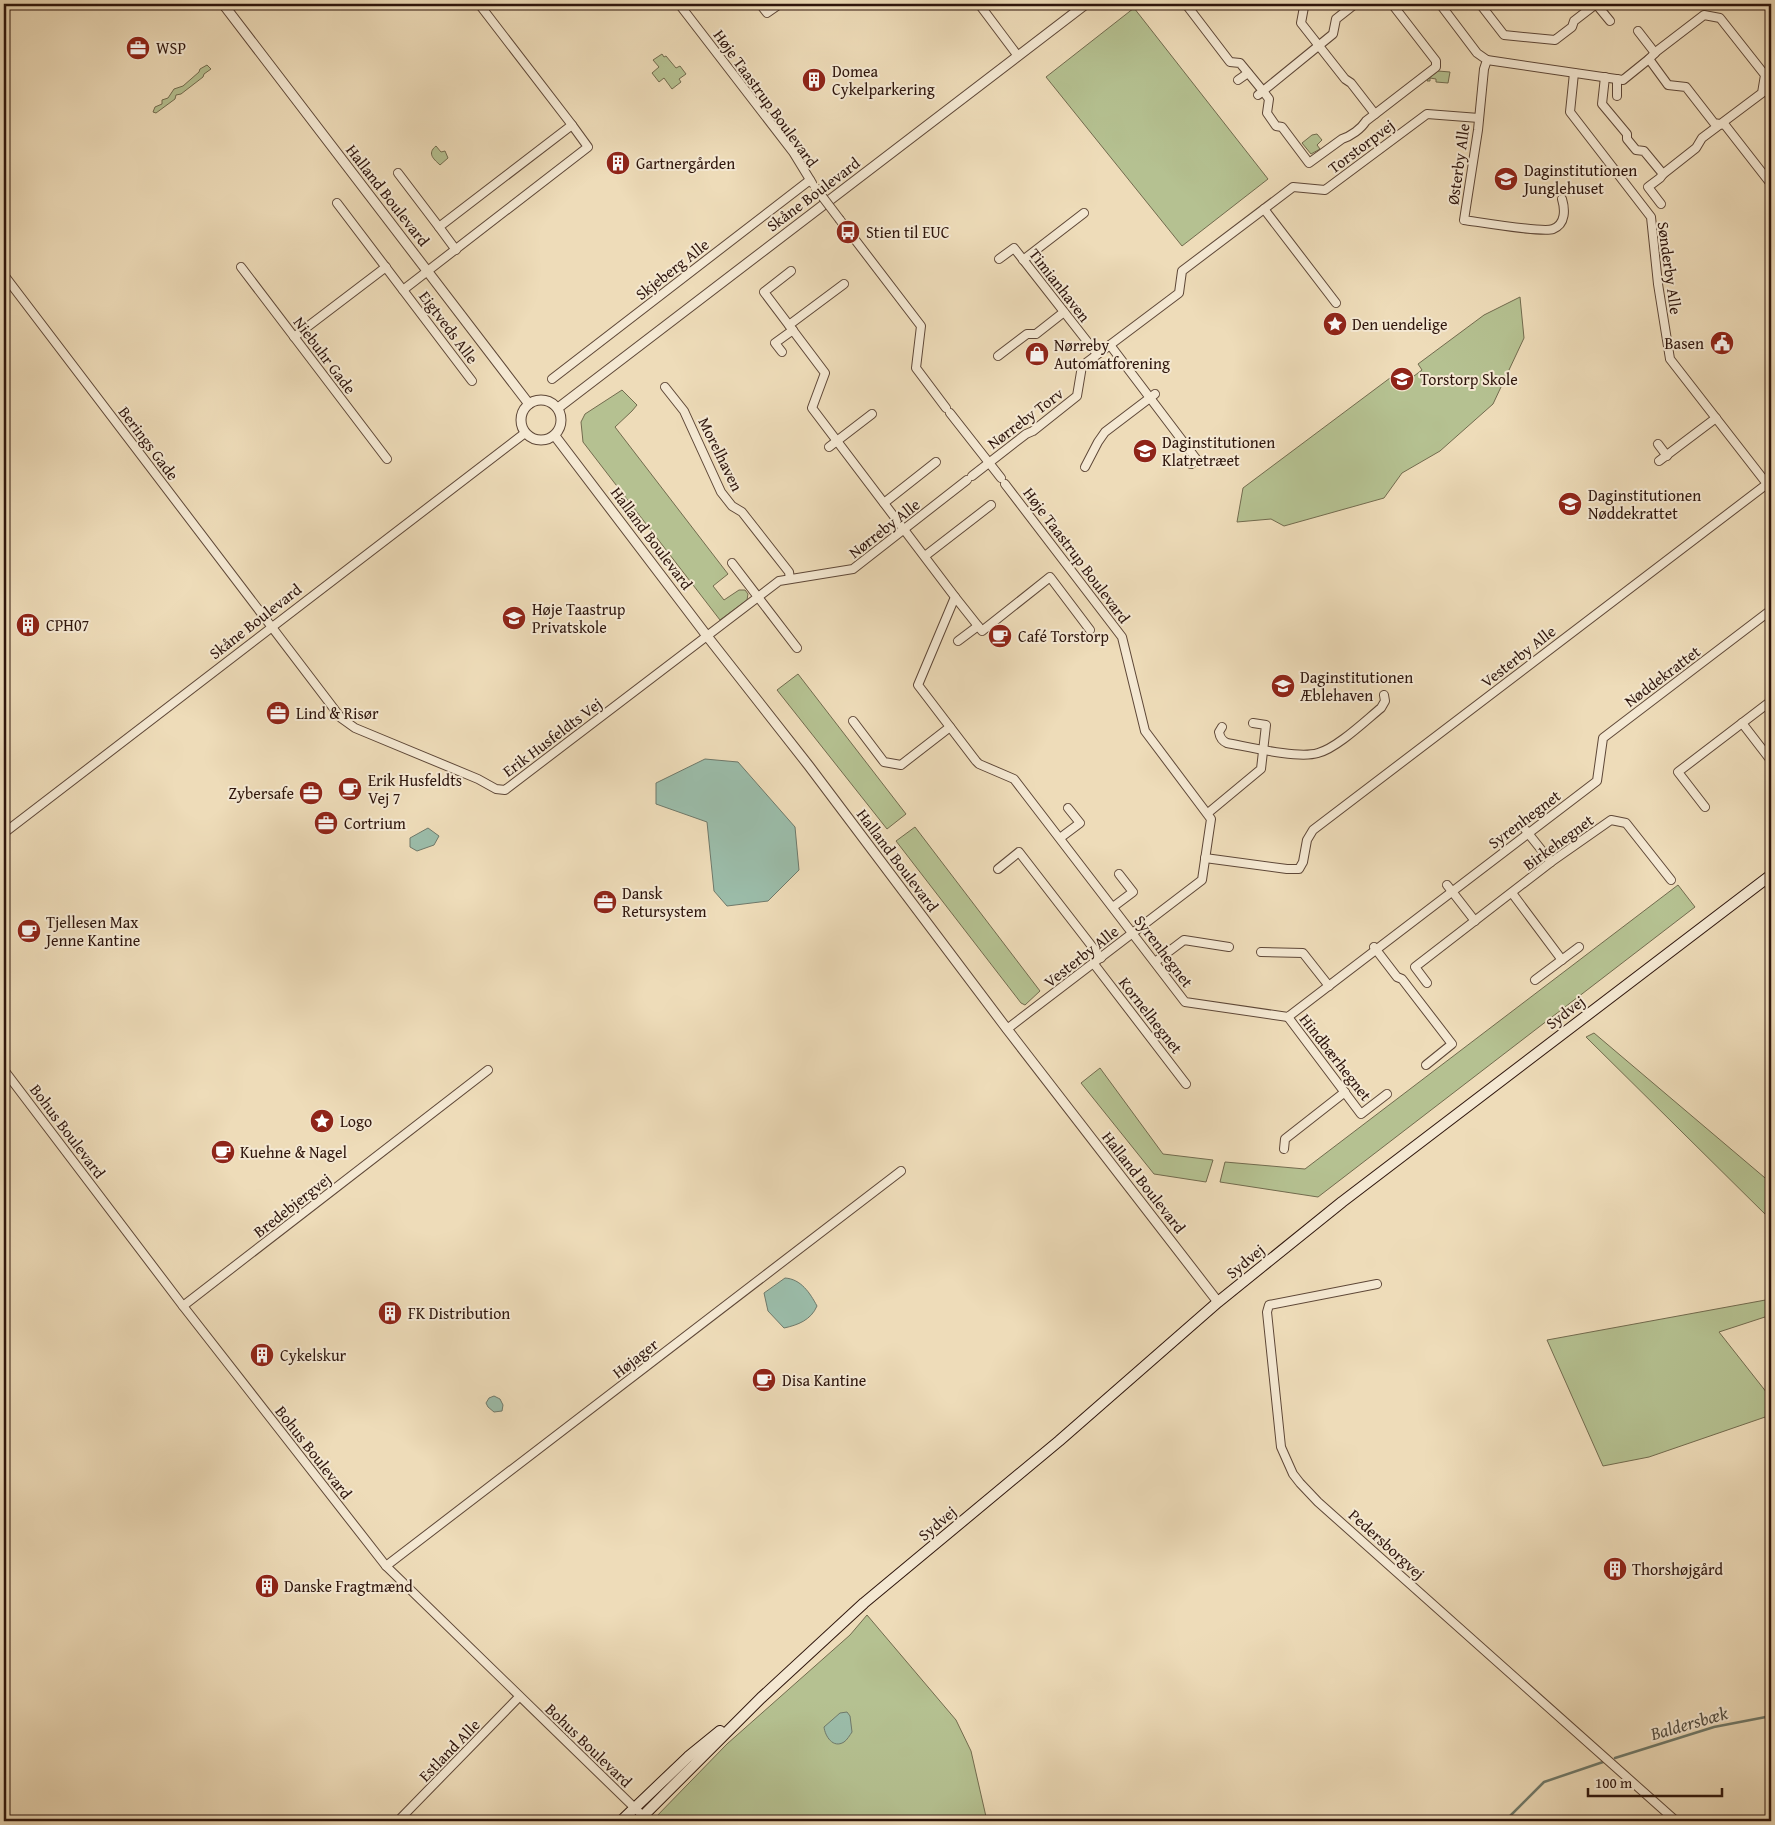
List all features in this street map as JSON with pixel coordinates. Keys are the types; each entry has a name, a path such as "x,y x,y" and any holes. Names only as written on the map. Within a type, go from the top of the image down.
{"main road":[{"name":"Sydvej","path":"640,1818 760,1698 864,1603 1058,1441 1218,1302 1342,1202 1771,874"},
{"name":"Sydvej","path":"622,1821 688,1757 760,1698"}],"street":[{"name":"Halland Boulevard","path":"223,4 529,404"},
{"path":"428,272 588,147 479,4"},
{"name":"Høje Taastrup Boulevard","path":"679,4 792,152 812,184 921,326 916,368 1122,637 1145,731 1208,813"},
{"path":"760,4 767,13 780,4"},
{"path":"979,4 1018,56"},
{"name":"Skåne Boulevard","path":"558,408 1086,4"},
{"path":"1302,4 1304,7 1301,23 1375,114"},
{"path":"1260,93 1333,34 1336,19 1355,4"},
{"path":"1188,7 1230,62 1240,63 1260,93 1269,99 1267,113 1276,126 1282,127 1309,164 1363,125 1436,67 1436,61 1392,4"},
{"path":"1440,4 1477,52 1487,60 1622,80 1704,15 1720,18 1765,75 1762,93 1702,138 1696,148 1648,187 1661,204"},
{"path":"1480,4 1504,35 1555,40 1572,27 1574,21 1596,4 1610,21"},
{"path":"1638,31 1668,84 1686,87 1714,123 1725,125 1771,184"},
{"name":"Østerby Alle","path":"1487,60 1484,69 1464,220 1552,229 1559,225 1563,219 1565,207 1562,199"},
{"name":"Sønderby Alle","path":"1574,72 1570,112 1650,217 1670,359 1769,486"},
{"path":"1238,80 1248,73"},
{"path":"1605,78 1602,104 1627,134 1628,139 1636,150 1644,151 1663,174"},
{"path":"1617,79 1618,96"},
{"name":"Torstorpvej","path":"1082,366 1179,293 1182,271 1293,187 1324,190 1426,114 1479,118"},
{"path":"439,227 572,125"},
{"path":"398,173 456,250"},
{"name":"Skjeberg Alle","path":"552,379 812,184"},
{"name":"Eigtveds Alle","path":"337,203 472,381"},
{"path":"1264,209 1336,303"},
{"path":"1023,260 1084,213"},
{"path":"1771,247 1771,252"},
{"name":"Timianhaven","path":"999,260 1014,248 1097,354"},
{"name":"Niebuhr Gade","path":"241,267 387,459"},
{"path":"294,337 386,267"},
{"path":"791,271 764,292 825,373 812,408 824,419 837,441 982,632 1050,577 1090,630"},
{"name":"Eigtveds Alle","path":"404,290 428,272"},
{"name":"Berings Gade","path":"4,275 273,627"},
{"path":"782,352 775,343 791,327 844,284"},
{"path":"998,356 1027,334 1036,334 1064,312"},
{"path":"1110,345 1152,396 1197,460 1191,464"},
{"name":"Nørreby Torv","path":"989,463 1077,396 1082,366"},
{"name":"Morelhaven","path":"665,386 684,411 721,492 732,506 742,512 789,572 790,579"},
{"path":"1085,467 1098,442 1106,432 1152,396"},
{"path":"537,400 546,400 558,408 562,422 560,430 555,436 548,440 539,441 524,433 522,414 529,404 537,400"},
{"path":"829,447 872,414"},
{"path":"1659,461 1716,418"},
{"name":"Skåne Boulevard","path":"4,833 524,433"},
{"name":"Halland Boulevard","path":"555,436 1218,1302"},
{"path":"1658,444 1667,456"},
{"path":"884,503 936,462"},
{"name":"Nørreby Alle","path":"707,636 779,580 853,569 989,463"},
{"name":"Vesterby Alle","path":"1008,1030 1202,880 1205,858 1299,869 1303,862 1307,840 1313,830 1769,486"},
{"path":"925,556 991,505"},
{"path":"732,563 797,648"},
{"name":"Syrenhegnet","path":"955,596 918,685 979,764 1014,779 1185,1002 1288,1017 1449,888 1526,830 1597,781"},
{"name":"Nøddekrattet","path":"1597,781 1603,738 1771,610"},
{"path":"958,641 978,626"},
{"name":"Erik Husfeldts Vej","path":"273,627 341,718 349,724 478,779 496,790 505,790 707,636"},
{"path":"1222,727 1219,732 1223,742 1304,755 1319,753 1331,747 1381,708 1385,701 1384,696"},
{"path":"1706,807 1678,772 1771,701"},
{"path":"853,721 884,762 901,765 950,727"},
{"path":"1205,858 1212,819 1208,813 1261,769 1266,725 1253,722"},
{"path":"1742,723 1770,758"},
{"path":"1060,838 1080,823 1068,808"},
{"name":"Birkehegnet","path":"1427,983 1415,967 1551,862 1611,820 1626,823 1671,880"},
{"path":"1526,830 1551,862"},
{"path":"998,869 1019,852 1101,958"},
{"path":"1113,906 1133,892 1119,874"},
{"path":"1449,888 1475,921"},
{"path":"1512,893 1562,960"},
{"path":"1155,962 1184,940 1229,947"},
{"path":"1374,947 1452,1044 1426,1064"},
{"path":"1535,980 1579,947"},
{"path":"1261,952 1303,953 1329,986"},
{"name":"Kornelhegnet","path":"1094,964 1186,1084"},
{"name":"Hindbærhegnet","path":"1288,1017 1361,1114 1387,1094"},
{"name":"Bohus Boulevard","path":"4,1070 183,1306 386,1566 519,1697 593,1766 634,1808 640,1818"},
{"name":"Bredebjergvej","path":"183,1306 488,1070"},
{"path":"1284,1149 1285,1140 1345,1092"},
{"name":"Højager","path":"386,1566 901,1171"},
{"name":"Pedersborgvej","path":"1377,1284 1269,1304 1266,1312 1281,1447 1294,1474 1300,1484 1318,1502 1676,1821"},
{"name":"Estland Alle","path":"398,1821 519,1697"}],"shaded area":[{"path":"1134,8 1268,179 1182,246 1046,77"},
{"path":"662,54 676,68 680,66 686,74 679,79 681,82 672,89 664,78 659,82 652,73 659,67 653,60"},
{"path":"207,65 211,69 203,77 181,94 176,95 175,99 156,113 153,112 155,107 162,104 162,100 168,98 174,89 183,86 200,69"},
{"path":"1438,71 1450,72 1448,83 1436,82 1436,79 1430,78 1430,81 1427,81 1428,79"},
{"path":"1317,134 1322,140 1317,145 1320,149 1311,154 1302,143 1312,135"},
{"path":"436,146 441,152 445,151 448,158 440,165 432,154"},
{"path":"1520,297 1524,338 1493,404 1440,451 1402,473 1384,498 1284,526 1271,519 1237,522 1243,488 1390,378 1398,388 1422,370 1418,364 1484,315"},
{"path":"622,390 637,405 615,427 728,574 713,586 724,600 739,590 745,590 748,594 747,600 720,620 583,442 581,422 585,414"},
{"path":"798,674 906,814 887,829 777,690"},
{"path":"705,759 738,762 795,827 799,870 768,901 727,906 714,891 707,822 656,804 656,783"},
{"path":"915,827 1040,991 1025,1005 1021,1003 896,841"},
{"path":"428,828 439,836 434,845 417,851 410,847 410,838"},
{"path":"1678,885 1695,907 1318,1197 1220,1182 1225,1162 1305,1169"},
{"path":"1594,1033 1771,1183 1771,1220 1586,1037"},
{"path":"1100,1068 1163,1154 1213,1160 1206,1182 1154,1174 1081,1083"},
{"path":"785,1278 800,1284 817,1306 804,1321 784,1328 768,1311 764,1293"},
{"path":"1771,1299 1771,1315 1719,1332 1771,1398 1771,1415 1649,1457 1603,1466 1547,1340"},
{"path":"494,1396 500,1399 503,1405 502,1411 494,1412 488,1407 486,1403 489,1398"},
{"path":"867,1615 956,1720 971,1751 987,1821 652,1821 727,1744 850,1635"},
{"path":"847,1712 850,1716 852,1732 844,1742 840,1744 833,1743 828,1738 824,1727 840,1713"}],"waterway":[{"name":"Baldersbæk","path":"1615,1758 1714,1727 1771,1716"},
{"name":"Baldersbæk","path":"1505,1821 1544,1782 1603,1762"}],"place":[{"name":"WSP","path":"138,48"},
{"name":"Domea Cykelparkering","path":"814,80"},
{"name":"Gartnergården","path":"618,163"},
{"name":"Daginstitutionen Junglehuset","path":"1506,179"},
{"name":"Stien til EUC","path":"848,232"},
{"name":"Den uendelige","path":"1335,324"},
{"name":"Basen","path":"1722,343"},
{"name":"Nørreby Automatforening","path":"1037,354"},
{"name":"Torstorp Skole","path":"1402,379"},
{"name":"Daginstitutionen Klatretræet","path":"1145,451"},
{"name":"Daginstitutionen Nøddekrattet","path":"1570,504"},
{"name":"Høje Taastrup Privatskole","path":"514,618"},
{"name":"CPH07","path":"28,625"},
{"name":"Café Torstorp","path":"1000,636"},
{"name":"Daginstitutionen Æblehaven","path":"1283,686"},
{"name":"Lind & Risør","path":"278,713"},
{"name":"Erik Husfeldts Vej 7","path":"350,789"},
{"name":"Zybersafe","path":"311,793"},
{"name":"Cortrium","path":"326,823"},
{"name":"Dansk Retursystem","path":"605,902"},
{"name":"Tjellesen Max Jenne Kantine","path":"29,931"},
{"name":"Logo","path":"322,1121"},
{"name":"Kuehne & Nagel","path":"223,1152"},
{"name":"FK Distribution","path":"390,1313"},
{"name":"Cykelskur","path":"262,1355"},
{"name":"Disa Kantine","path":"764,1380"},
{"name":"Thorshøjgård","path":"1615,1569"},
{"name":"Danske Fragtmænd","path":"267,1586"}]}
